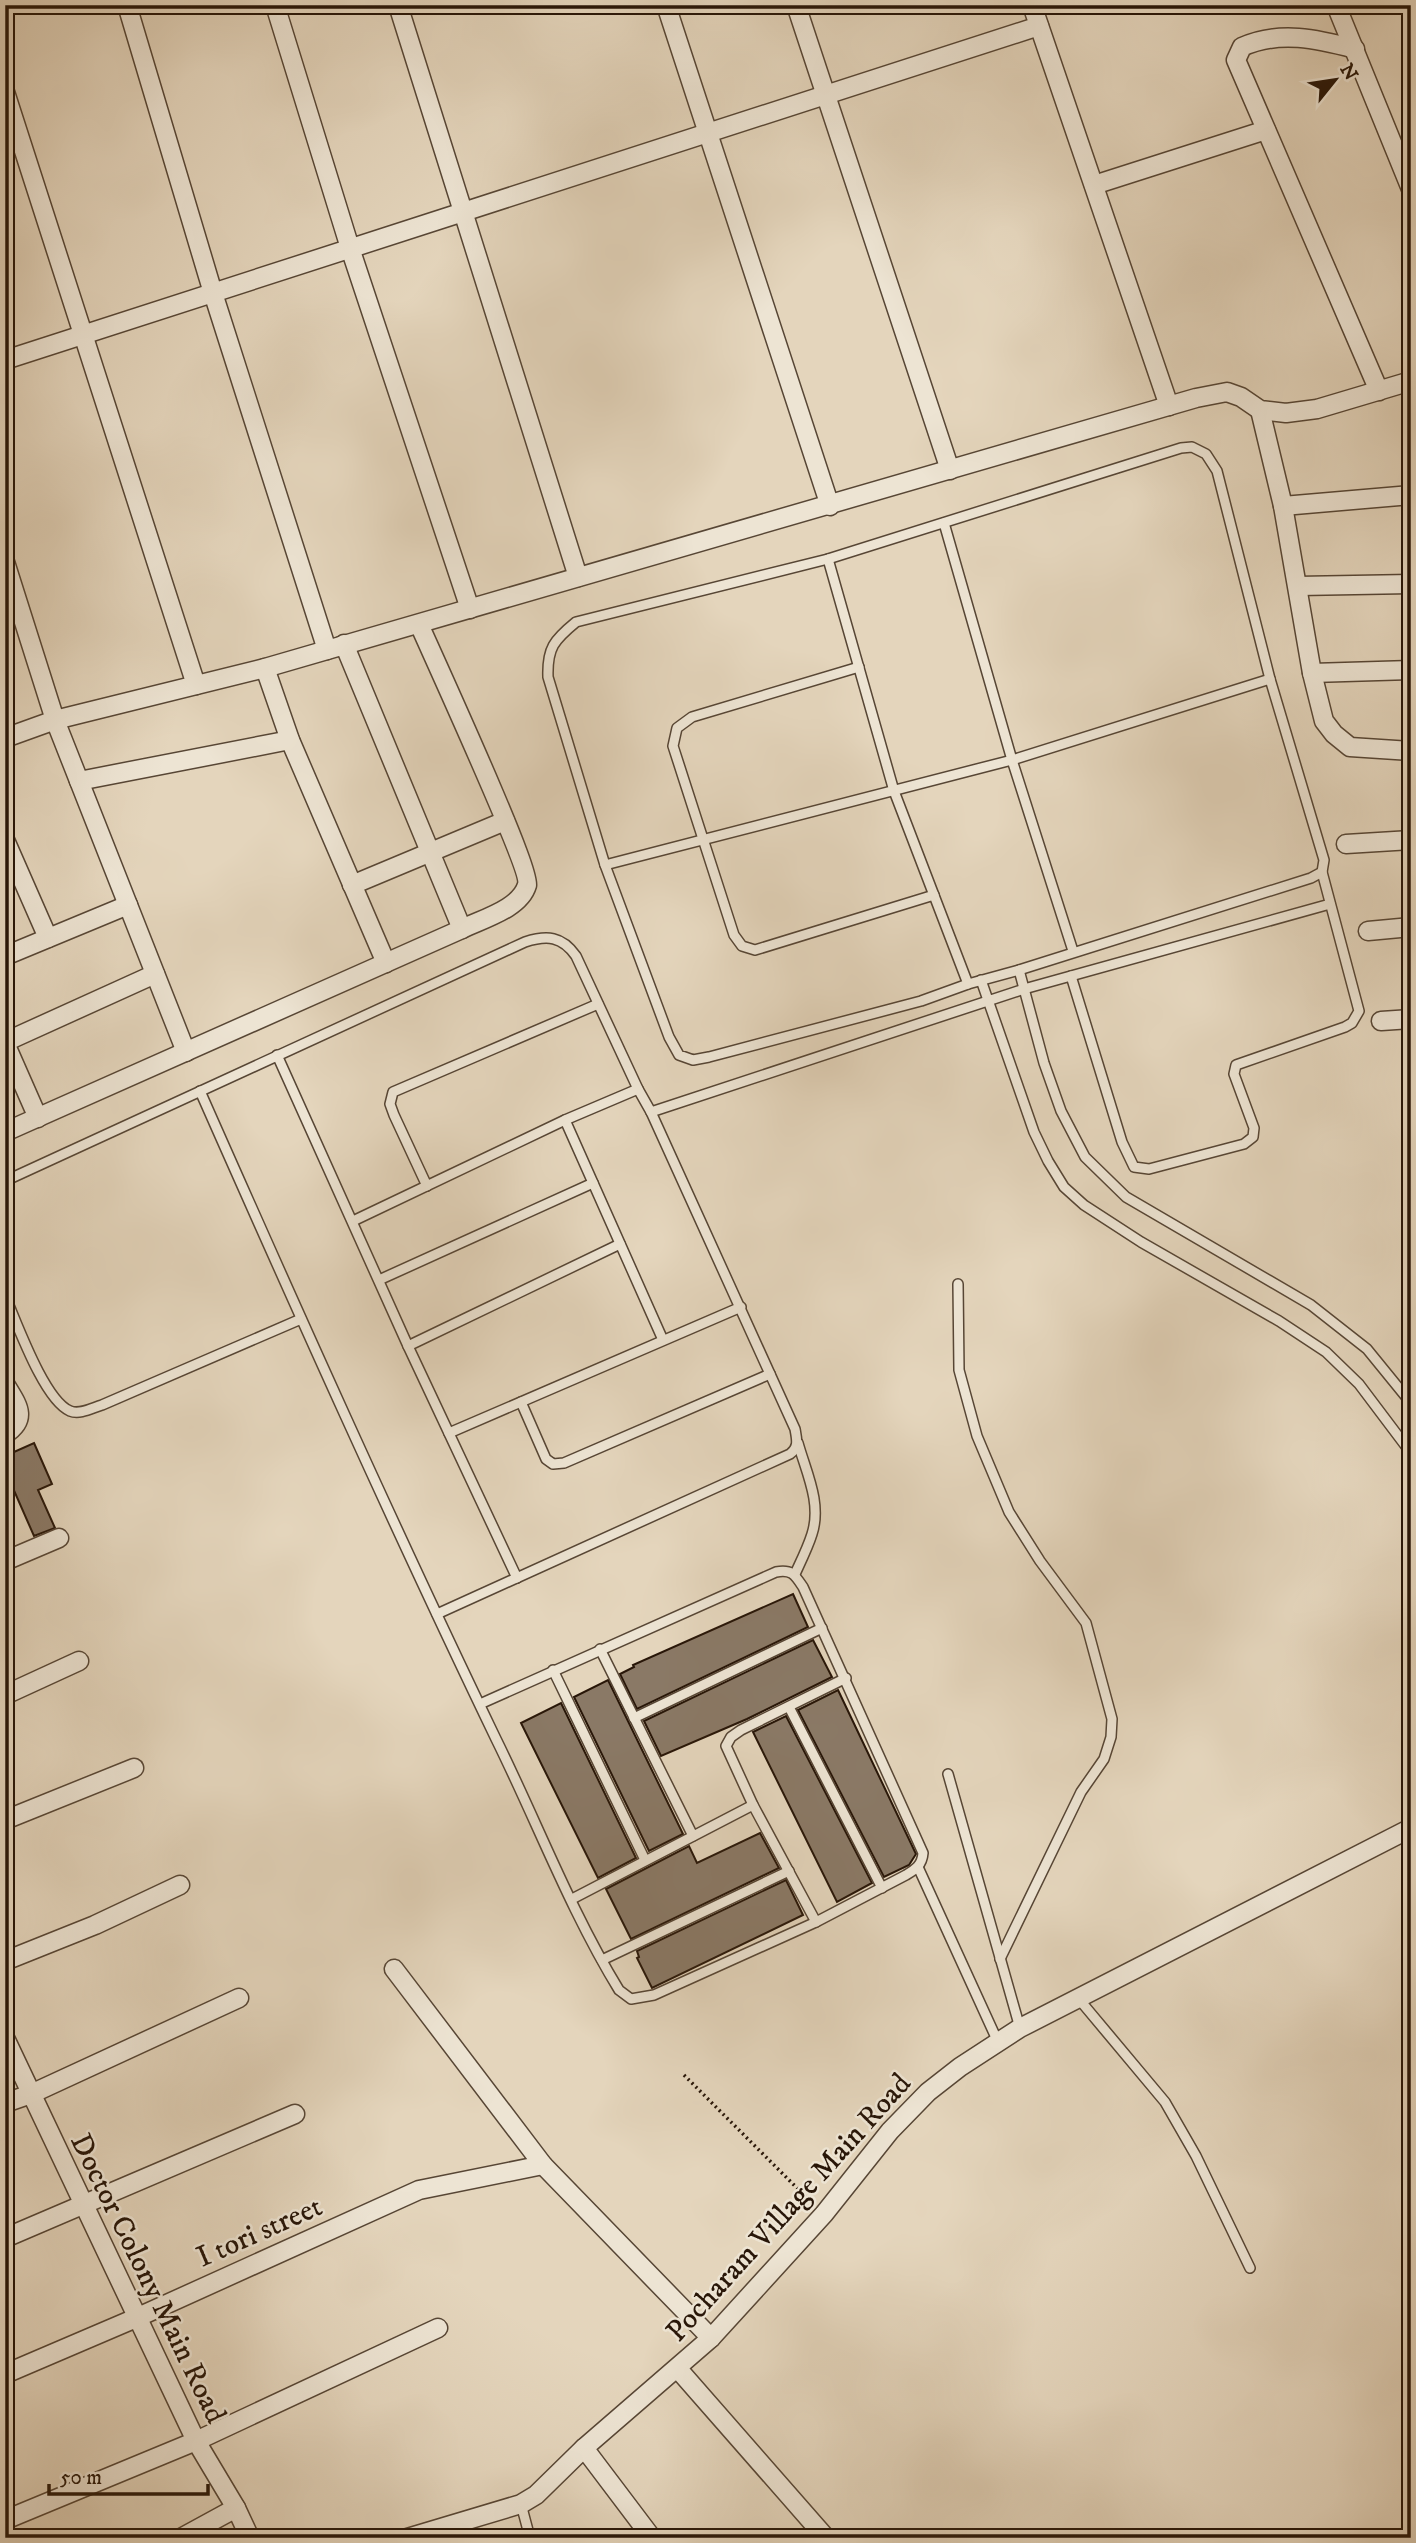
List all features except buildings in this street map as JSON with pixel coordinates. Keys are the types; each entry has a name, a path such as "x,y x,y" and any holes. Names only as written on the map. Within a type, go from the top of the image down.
{"street":[{"path":"127,5 213,293 336,647 462,929"},
{"path":"275,5 350,248 470,609"},
{"path":"398,5 579,578"},
{"path":"666,5 830,506"},
{"path":"796,5 950,470"},
{"path":"1032,5 1169,406"},
{"path":"1336,5 1411,189"},
{"path":"5,359 1039,26"},
{"path":"1355,49 1318,39 1266,38 1242,47 1236,60 1378,391"},
{"path":"5,92 196,685"},
{"path":"1094,185 1266,130"},
{"path":"5,738 55,720 265,668 1169,406 1227,392 1241,397 1260,410 1286,414 1317,409 1411,381"},
{"path":"1260,410 1283,506 1312,673 1324,721 1334,734 1350,747 1411,751"},
{"path":"1283,506 1411,495"},
{"path":"5,562 55,720 186,1052"},
{"path":"1298,586 1411,584"},
{"path":"5,1132 462,929 514,903 523,895 528,879 419,624"},
{"path":"265,668 290,740 386,963"},
{"path":"1312,673 1411,670"},
{"path":"79,781 290,740"},
{"path":"352,884 505,821"},
{"path":"5,840 48,939"},
{"path":"1346,844 1411,840"},
{"path":"5,957 128,905"},
{"path":"1367,931 1411,927"},
{"path":"38,1118 5,1042 155,974"},
{"path":"1381,1021 1411,1019"},
{"path":"5,1384 19,1410 15,1427 5,1434"},
{"path":"5,1561 59,1538"},
{"path":"5,1695 79,1661"},
{"path":"5,1820 134,1768"},
{"name":"Pocharam Village Main Road","path":"407,2538 521,2504 537,2495 584,2448 711,2338 824,2214 890,2131 928,2092 960,2067 1020,2028 1411,1828"},
{"path":"5,1961 95,1925 180,1885"},
{"path":"394,1969 542,2165 711,2338"},
{"path":"5,2103 31,2094 239,1998"},
{"name":"Doctor Colony Main Road","path":"5,2039 196,2441 236,2508 250,2538"},
{"path":"5,2238 295,2114"},
{"name":"I tori street","path":"5,2374 419,2190 542,2165"},
{"path":"5,2520 196,2441 438,2328"},
{"path":"678,2369 826,2538"},
{"path":"584,2448 652,2538"},
{"path":"181,2538 236,2508"}],"lane":[{"path":"1071,976 1122,1142 1134,1167 1149,1170 1244,1144 1253,1137 1254,1128 1234,1074 1236,1065 1345,1027 1352,1023 1359,1012 1322,872 1324,860 1321,848 1270,678 1217,471 1200,450 1192,447 1181,448 828,559 576,622 558,636 548,655 548,677 605,866 669,1037 674,1049 684,1059 709,1057 921,1001 1311,878 1322,872"},
{"path":"944,523 1012,760 1073,951"},
{"path":"828,559 894,792 968,984"},
{"path":"859,667 692,717 677,728 673,746 734,935 742,946 755,950 934,895"},
{"path":"605,866 1012,760 1270,678"},
{"path":"651,1112 1024,989 1330,904"},
{"path":"5,1181 538,938 551,937 563,941 570,947 651,1112 795,1429 814,1498 815,1514 813,1531 795,1574"},
{"path":"1019,970 1044,1063 1061,1111 1085,1157 1126,1196 1311,1306 1367,1349 1411,1403"},
{"path":"981,980 1034,1132 1064,1187 1084,1205 1141,1242 1279,1321 1326,1352 1359,1384 1411,1453"},
{"path":"427,1186 390,1104 393,1092 598,1004"},
{"path":"277,1055 408,1346 517,1578"},
{"path":"353,1221 565,1120 638,1089"},
{"path":"201,1091 301,1319 437,1614 602,1961 619,1990 631,1999 642,1998 816,1922 882,1888 918,1867 923,1860 923,1853 846,1678 795,1574 786,1570 600,1649 480,1704"},
{"path":"565,1120 663,1340"},
{"path":"379,1280 593,1183"},
{"path":"408,1346 620,1244"},
{"path":"958,1284 959,1370 976,1436 1009,1512 1040,1561 1086,1623 1112,1719 1111,1737 1104,1759 1081,1792 1000,1959"},
{"path":"5,1296 55,1401 70,1411 79,1412 102,1405 301,1319"},
{"path":"449,1433 741,1307"},
{"path":"521,1402 546,1459 553,1464 564,1463 770,1374"},
{"path":"437,1614 790,1454 798,1443"},
{"path":"634,1718 822,1628"},
{"path":"600,1649 693,1836"},
{"path":"554,1670 645,1860"},
{"path":"816,1922 753,1805 727,1752 727,1741 741,1730 846,1678"},
{"path":"789,1707 882,1888"},
{"path":"948,1774 1020,2028"},
{"path":"572,1899 753,1805"},
{"path":"918,1867 998,2042"},
{"path":"602,1961 789,1871"},
{"path":"1078,1998 1165,2102 1196,2155 1250,2268"},
{"path":"521,2504 530,2538"}],"path":[{"path":"684,2075 824,2214"}]}
